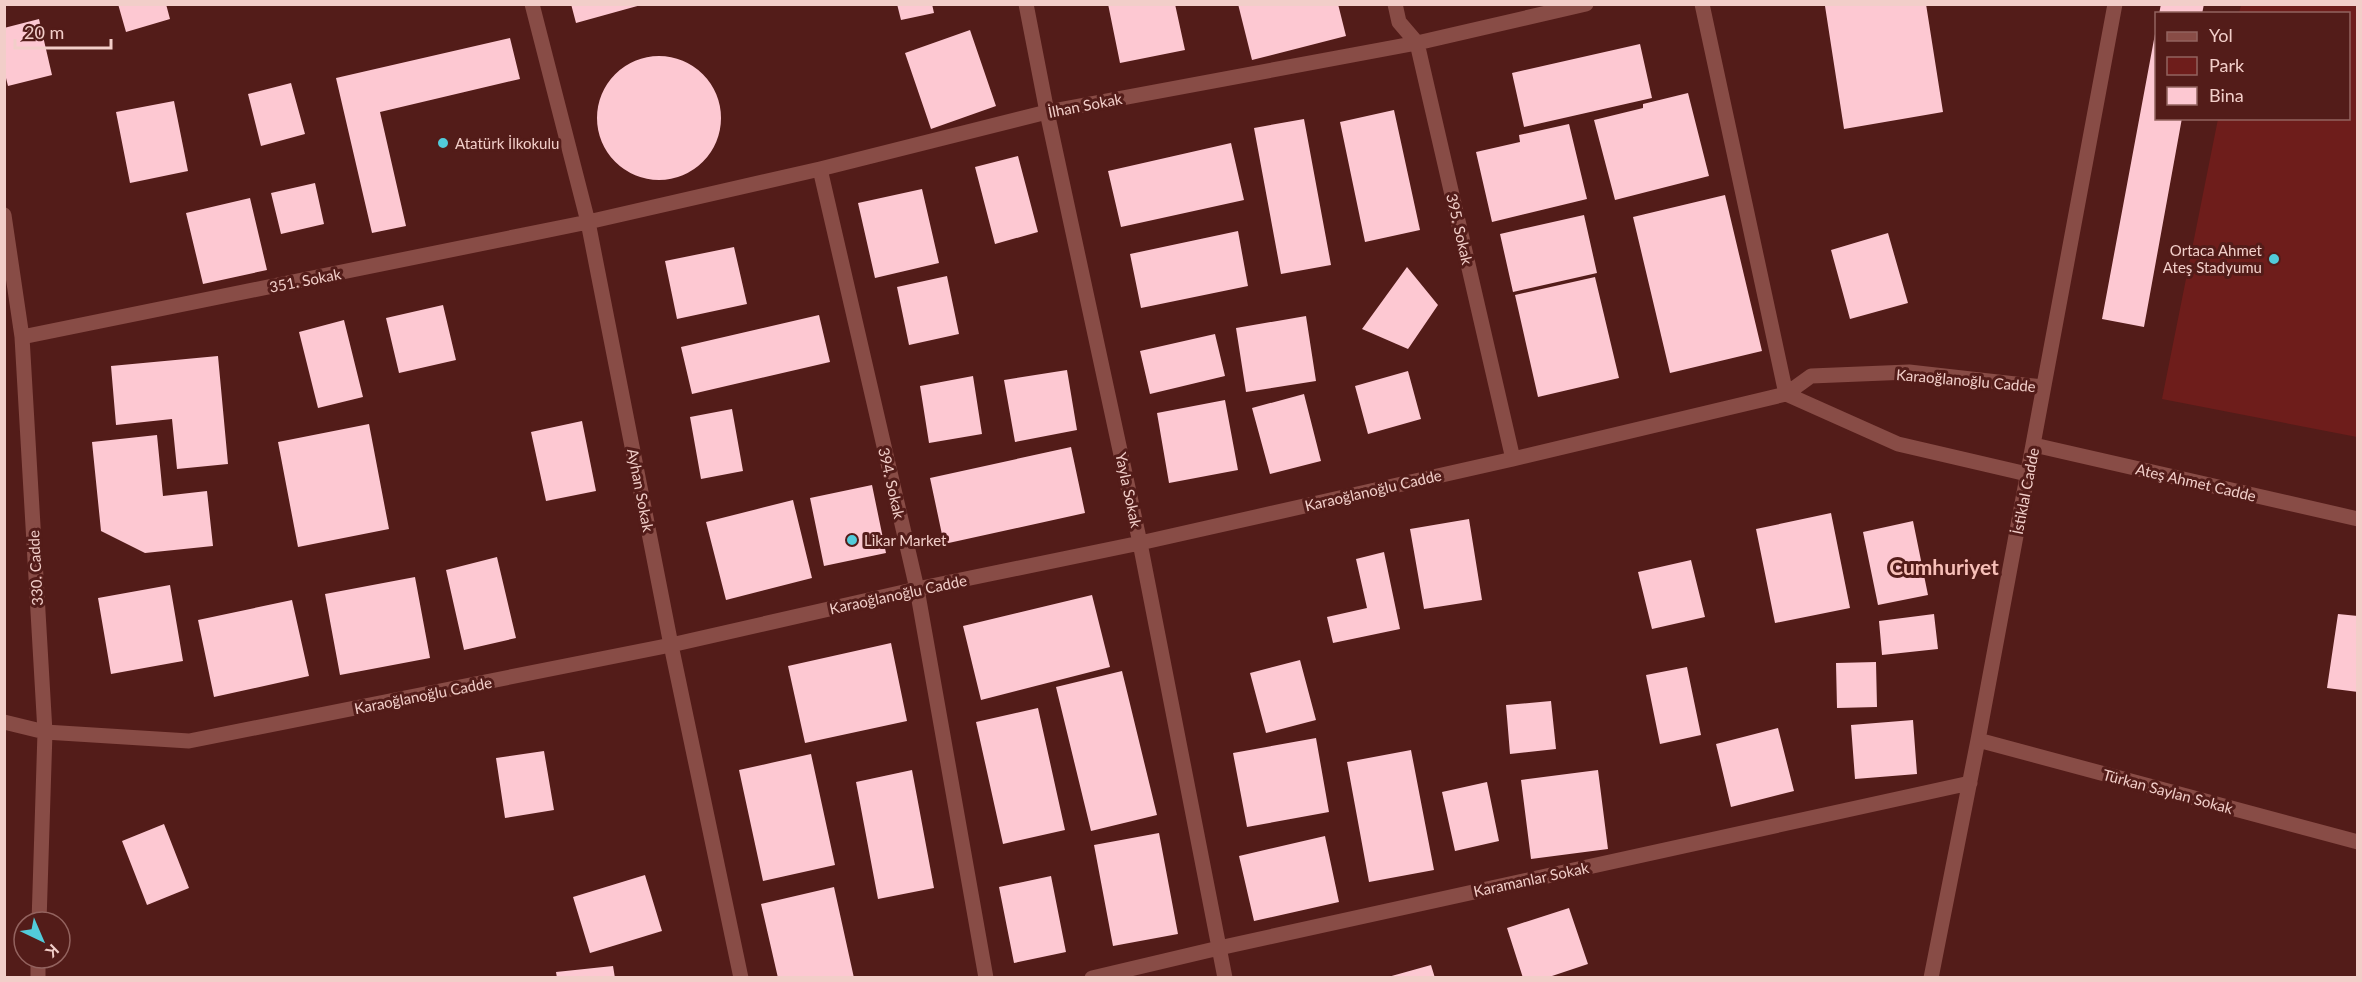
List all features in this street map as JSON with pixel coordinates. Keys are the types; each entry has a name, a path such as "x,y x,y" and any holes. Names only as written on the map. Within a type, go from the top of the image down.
{"street":[{"name":"Ayhan Sokak","path":"532,4 588,222 671,645 741,978"},
{"name":"Yayla Sokak","path":"1026,4 1047,112 1140,543 1225,978"},
{"name":"395. Sokak","path":"1395,4 1399,22 1417,43 1513,459"},
{"name":"İlhan Sokak","path":"588,222 820,169 1047,112 1417,43 1586,4"},
{"path":"1702,4 1786,394 1898,444 2027,474"},
{"name":"İstiklal Cadde","path":"1931,978 2034,445 2115,4"},
{"name":"394. Sokak","path":"820,169 917,589 986,978"},
{"name":"330. Cadde","path":"4,215 22,337 45,732 39,910"},
{"name":"351. Sokak","path":"22,337 588,222"},
{"name":"Karaoğlanoğlu Cadde","path":"4,722 45,732 189,741 671,645 917,589 1140,543 1513,459 1786,394 1811,376 1909,372 2043,387"},
{"name":"Ateş Ahmet Cadde","path":"2034,445 2358,519"},
{"name":"Türkan Saylan Sokak","path":"1978,740 2358,842"},
{"name":"Karamanlar Sokak","path":"1092,978 1970,783"}],"green space":[{"name":"Ortaca Ahmet Ateş Stadyumu","path":"2241,5 2357,5 2357,437 2162,399 2218,120 2350,120 2350,12 2239,12"}],"building":[{"path":"118,4 166,4 170,19 126,32"},
{"path":"571,4 641,4 641,5 576,23"},
{"path":"897,4 932,4 934,13 901,20"},
{"path":"1108,4 1175,4 1185,50 1120,63"},
{"path":"1238,4 1338,4 1346,36 1252,60"},
{"path":"1832,4 1926,4 1943,112 1844,129 1825,6"},
{"path":"2161,4 2204,4 2202,12 2159,12"},
{"path":"39,19 52,75 8,86 4,70 4,28"},
{"path":"970,30 996,106 931,129 905,53"},
{"path":"2155,34 2155,120 2182,120 2144,327 2102,319"},
{"path":"510,38 520,79 380,112 406,226 372,233 336,78"},
{"path":"1640,44 1652,98 1524,127 1512,73"},
{"path":"659,56 683,60 703,74 717,94 721,118 717,142 703,162 683,176 659,180 635,176 615,162 601,142 597,118 601,94 615,74 635,60"},
{"path":"291,83 305,134 261,146 248,94"},
{"path":"1688,93 1709,176 1615,200 1594,120 1643,108 1643,104"},
{"path":"174,101 188,171 130,183 116,112"},
{"path":"1394,110 1420,230 1365,242 1340,122"},
{"path":"1304,119 1331,265 1281,274 1254,128"},
{"path":"1569,124 1587,199 1492,222 1476,152 1520,142 1519,135"},
{"path":"1231,143 1244,200 1121,227 1108,171"},
{"path":"1018,156 1038,232 995,244 975,167"},
{"path":"315,183 324,224 281,234 271,193"},
{"path":"922,189 939,263 875,278 858,203"},
{"path":"1725,195 1762,351 1670,373 1633,217"},
{"path":"250,198 267,270 203,284 186,213"},
{"path":"1584,215 1597,273 1513,292 1500,234"},
{"path":"1238,231 1248,286 1141,308 1130,254"},
{"path":"1888,233 1908,303 1850,319 1831,250"},
{"path":"734,247 747,304 677,319 665,261"},
{"path":"1407,267 1438,305 1408,349 1362,329"},
{"path":"947,276 959,334 909,345 897,287"},
{"path":"1595,277 1619,378 1538,397 1515,295"},
{"path":"443,305 456,360 399,373 386,318"},
{"path":"819,315 830,362 692,394 681,347"},
{"path":"1306,316 1316,381 1246,392 1236,328"},
{"path":"344,320 363,397 318,408 299,332"},
{"path":"1215,334 1225,376 1150,394 1140,351"},
{"path":"218,356 228,464 177,469 172,419 116,425 111,366"},
{"path":"1067,370 1077,430 1015,442 1004,380"},
{"path":"1408,371 1421,419 1368,434 1355,386"},
{"path":"973,376 982,434 929,443 920,386"},
{"path":"1304,394 1321,461 1270,474 1252,408"},
{"path":"1225,400 1238,470 1169,483 1157,413"},
{"path":"732,409 743,471 701,479 690,417"},
{"path":"582,421 596,491 546,501 531,432"},
{"path":"369,424 389,529 298,547 278,442"},
{"path":"157,435 163,496 207,491 213,546 145,553 101,531 92,442"},
{"path":"1071,447 1085,513 944,544 930,478"},
{"path":"872,485 886,553 824,566 810,498"},
{"path":"793,500 812,578 726,600 706,522"},
{"path":"1831,513 1850,608 1775,623 1756,529"},
{"path":"1469,519 1482,600 1424,609 1410,529"},
{"path":"1913,521 1928,595 1878,605 1863,532"},
{"path":"1384,552 1400,629 1333,643 1327,617 1367,608 1356,559"},
{"path":"497,557 516,638 464,650 446,570"},
{"path":"1691,560 1705,617 1652,629 1638,572"},
{"path":"415,577 430,658 340,675 325,594"},
{"path":"170,585 183,661 111,674 98,598"},
{"path":"1092,595 1110,667 981,700 963,626"},
{"path":"292,600 309,676 214,697 198,620"},
{"path":"1934,614 1938,649 1882,655 1879,621"},
{"path":"2338,614 2358,616 2358,692 2327,688"},
{"path":"891,643 907,721 805,743 788,666"},
{"path":"1300,660 1316,720 1266,733 1250,673"},
{"path":"1876,662 1877,707 1837,708 1836,663"},
{"path":"1687,667 1701,735 1660,744 1646,675"},
{"path":"1122,671 1157,815 1091,831 1056,687"},
{"path":"1551,701 1556,749 1510,754 1506,705"},
{"path":"1038,708 1065,830 1003,844 976,722"},
{"path":"1913,720 1917,774 1855,779 1851,725"},
{"path":"1778,728 1794,791 1731,807 1716,744"},
{"path":"1316,738 1329,812 1247,827 1233,753"},
{"path":"1411,750 1434,870 1369,882 1347,762"},
{"path":"544,751 554,810 505,818 496,758"},
{"path":"811,754 835,865 763,881 739,770"},
{"path":"912,770 934,888 878,899 856,782"},
{"path":"1598,770 1608,849 1531,859 1521,780"},
{"path":"1487,782 1499,841 1455,851 1442,792"},
{"path":"164,824 189,888 147,905 122,841"},
{"path":"1159,833 1178,934 1113,946 1094,845"},
{"path":"1325,836 1339,902 1254,921 1239,856"},
{"path":"645,875 662,931 590,953 573,897"},
{"path":"1051,876 1066,952 1014,963 999,887"},
{"path":"834,887 854,978 778,978 761,904"},
{"path":"1569,908 1588,964 1546,978 1523,978 1507,928"},
{"path":"1431,965 1435,978 1388,978 1388,977"},
{"path":"613,966 615,978 557,978 556,972"}],"place":[{"name":"Atatürk İlkokulu","path":"443,143"},
{"name":"Ortaca Ahmet Ateş Stadyumu","path":"2274,259"},
{"name":"Likar Market","path":"852,540"}],"district":[{"name":"Cumhuriyet","path":"1944,566"}]}
